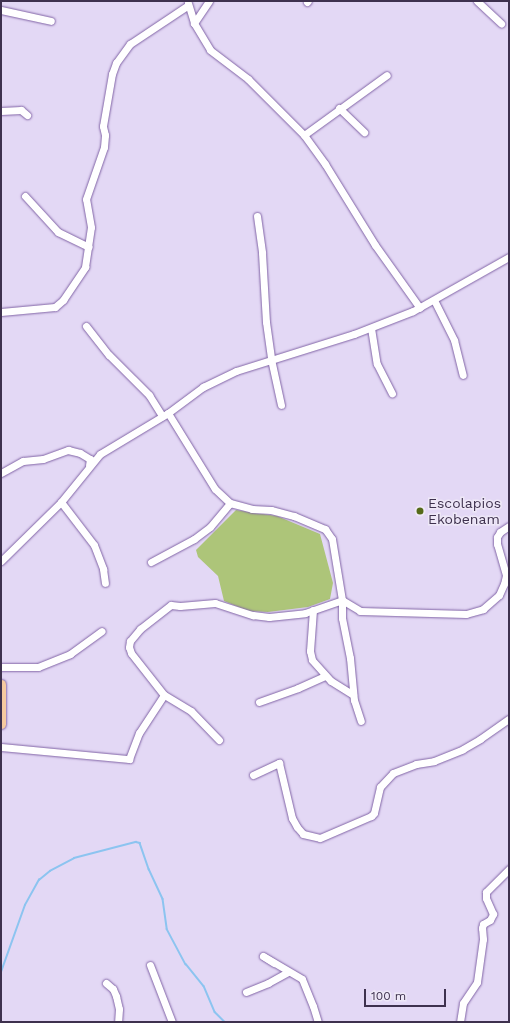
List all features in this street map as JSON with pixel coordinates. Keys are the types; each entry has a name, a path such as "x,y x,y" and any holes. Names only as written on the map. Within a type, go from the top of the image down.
{"main road":[{"path":"1,684 1,724"}],"street":[{"path":"194,23 209,1"},
{"path":"477,1 501,22"},
{"path":"1,312 41,310 55,307 60,304 85,267 91,227 86,199 104,147 105,135 103,126 112,74 116,63 130,44 188,3 194,23 210,50 248,79 304,135 325,164 375,245 420,308"},
{"path":"1,10 52,21"},
{"path":"304,135 339,108 387,75"},
{"path":"339,108 364,132"},
{"path":"1,111 21,110 27,115"},
{"path":"25,196 58,232 89,247"},
{"path":"257,216 270,359 281,405"},
{"path":"1,561 61,502 89,465 100,454 165,414 191,395 220,378 270,359 371,328 420,308 509,257"},
{"path":"434,300 454,340 463,375"},
{"path":"86,326 109,355 149,395 165,414 215,489 230,503 294,516 325,529 332,539 342,600 342,618 350,658 353,695 361,721"},
{"path":"371,328 377,364 392,393"},
{"path":"1,473 22,461 42,459 68,450 80,453 90,459 89,465"},
{"path":"61,502 94,545 103,568 105,583"},
{"path":"151,562 194,539 210,527 230,503"},
{"path":"342,600 360,611 366,612 466,614 483,609 499,596 504,584 506,575 497,544 497,537 500,532 509,526"},
{"path":"219,740 191,711 164,694 131,653 129,647 130,641 140,629 171,605 221,604 261,617 287,616 313,610 342,600"},
{"path":"313,610 310,651 312,660 325,676 353,695"},
{"path":"1,667 38,667 70,654 102,631"},
{"path":"260,702 325,676"},
{"path":"1,747 129,759 139,734 164,694"},
{"path":"253,774 278,763 294,823 303,834 320,838 371,816 374,813 380,787 393,773 416,764 434,762 463,749 480,740 509,719"},
{"path":"460,1022 460,1012 463,1003 477,982 483,939 483,924 490,920 492,914 486,898 486,892 509,869"},
{"path":"274,963 263,956 302,979 318,1022"},
{"path":"150,965 172,1022"},
{"path":"246,992 268,983 288,972"},
{"path":"106,984 113,989 116,996 119,1008 118,1022"}],"green space":[{"path":"236,510 277,516 320,534 333,583 330,599 308,607 268,612 248,611 224,601 218,576 198,557 196,550"}],"waterway":[{"path":"1,972 25,905 39,880 50,871 74,858 136,842 140,843 149,869 163,899 167,929 186,964 204,986 215,1012 225,1022"}],"place":[{"name":"Escolapios Ekobenam","path":"420,511"}]}
